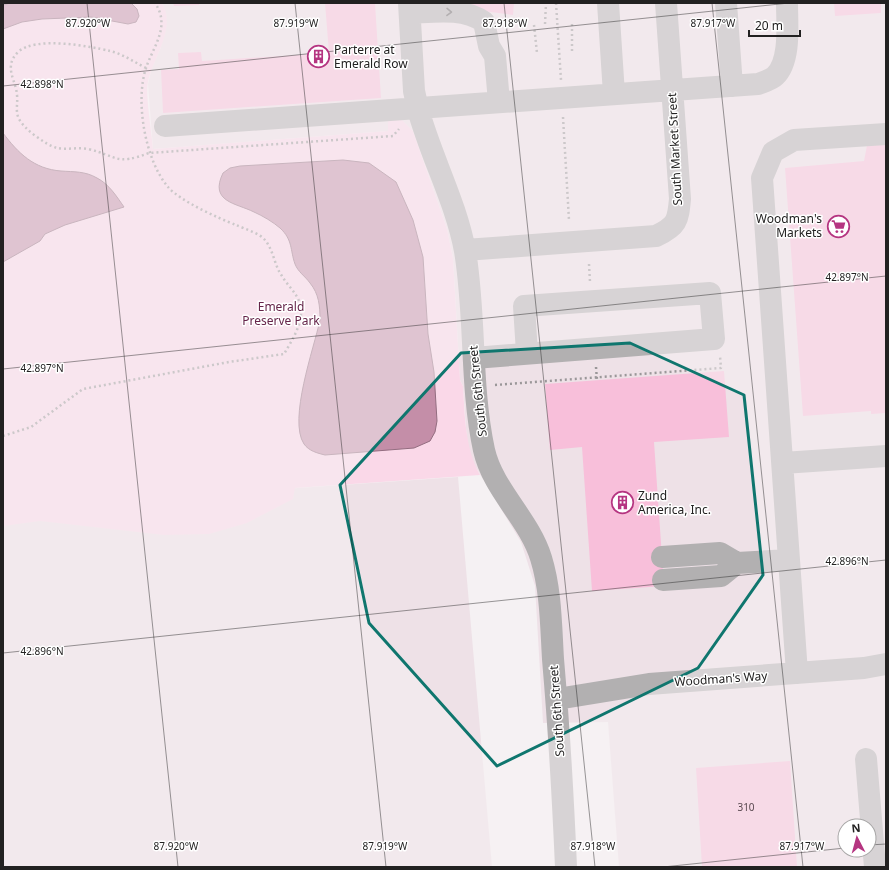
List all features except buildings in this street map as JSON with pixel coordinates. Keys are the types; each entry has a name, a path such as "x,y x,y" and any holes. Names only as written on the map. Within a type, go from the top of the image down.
{"street":[{"path":"608,3 614,94"},
{"name":"South Market Street","path":"465,250 656,236 671,229 678,217 680,199 666,3"},
{"path":"726,3 732,86"},
{"path":"165,126 758,84 775,77 783,66 785,57 787,3"},
{"path":"409,8 474,15 484,22 489,46 495,56 498,102"},
{"name":"South 6th Street","path":"409,8 414,91 418,109 456,214 465,250 478,420 485,454 500,487 529,531 541,557 548,587 566,867"},
{"path":"798,673 762,178 773,152 794,140 886,134"},
{"path":"474,358 714,339 710,294 524,306 527,353"},
{"path":"782,463 886,456"},
{"path":"662,557 720,553 737,563 789,560"},
{"path":"663,580 721,576 737,563"},
{"name":"Woodman's Way","path":"556,699 649,684 864,668 886,664"},
{"path":"866,759 875,867"},
{"name":"South 6th Street","path":"565,844 572,867"}],"path":[{"path":"3,436 31,427 83,389 229,362 284,354 293,339 300,320 300,304 292,289 281,275 273,254 265,239 249,230 216,217 168,188 158,173 149,153 142,117 142,84 146,68 161,33 161,20 156,3"},
{"path":"545,24 546,3"},
{"path":"556,3 556,10"},
{"path":"572,22 572,51"},
{"path":"534,25 536,53"},
{"path":"589,264 590,278"},
{"path":"493,385 721,370 720,350 714,339"}],"highlighted area":[{"path":"630,343 744,395 763,575 698,668 497,766 369,623 340,485 461,353"}],"shaded area":[{"path":"10,3 131,3 137,9 139,16 136,22 128,24 91,17 42,19 22,22 3,29 3,5"},
{"path":"162,3 886,3 886,867 619,867 608,722 543,723 535,586 521,542 472,461 467,441 463,386 460,380 453,258 447,229 413,131 388,118 389,131 153,149 148,84 152,67 161,47 164,7"},
{"path":"3,133 28,159 43,167 51,170 79,172 93,176 112,191 124,207 65,225 45,234 40,241 3,262"},
{"path":"343,160 369,163 396,182 413,220 423,257 428,334 434,372 437,421 435,432 430,441 414,448 325,455 311,450 304,444 300,433 300,402 320,320 317,296 313,287 296,267 289,241 284,232 264,217 226,200 219,190 223,173 230,168 240,166"},
{"path":"458,477 492,867 3,867 3,508"}],"green space":[{"name":"Emerald Preserve Park","path":"3,3 162,3 166,12 167,22 147,88 153,149 388,131 388,118 402,120 413,131 447,229 453,258 460,380 463,386 464,409 471,454 480,475 295,488 293,499 247,523 209,534 164,535 40,521 3,526"}],"place":[{"name":"Parterre at Emerald Row","path":"319,57"},
{"name":"Woodman's Markets","path":"838,226"},
{"name":"Zund America, Inc.","path":"622,503"}]}
